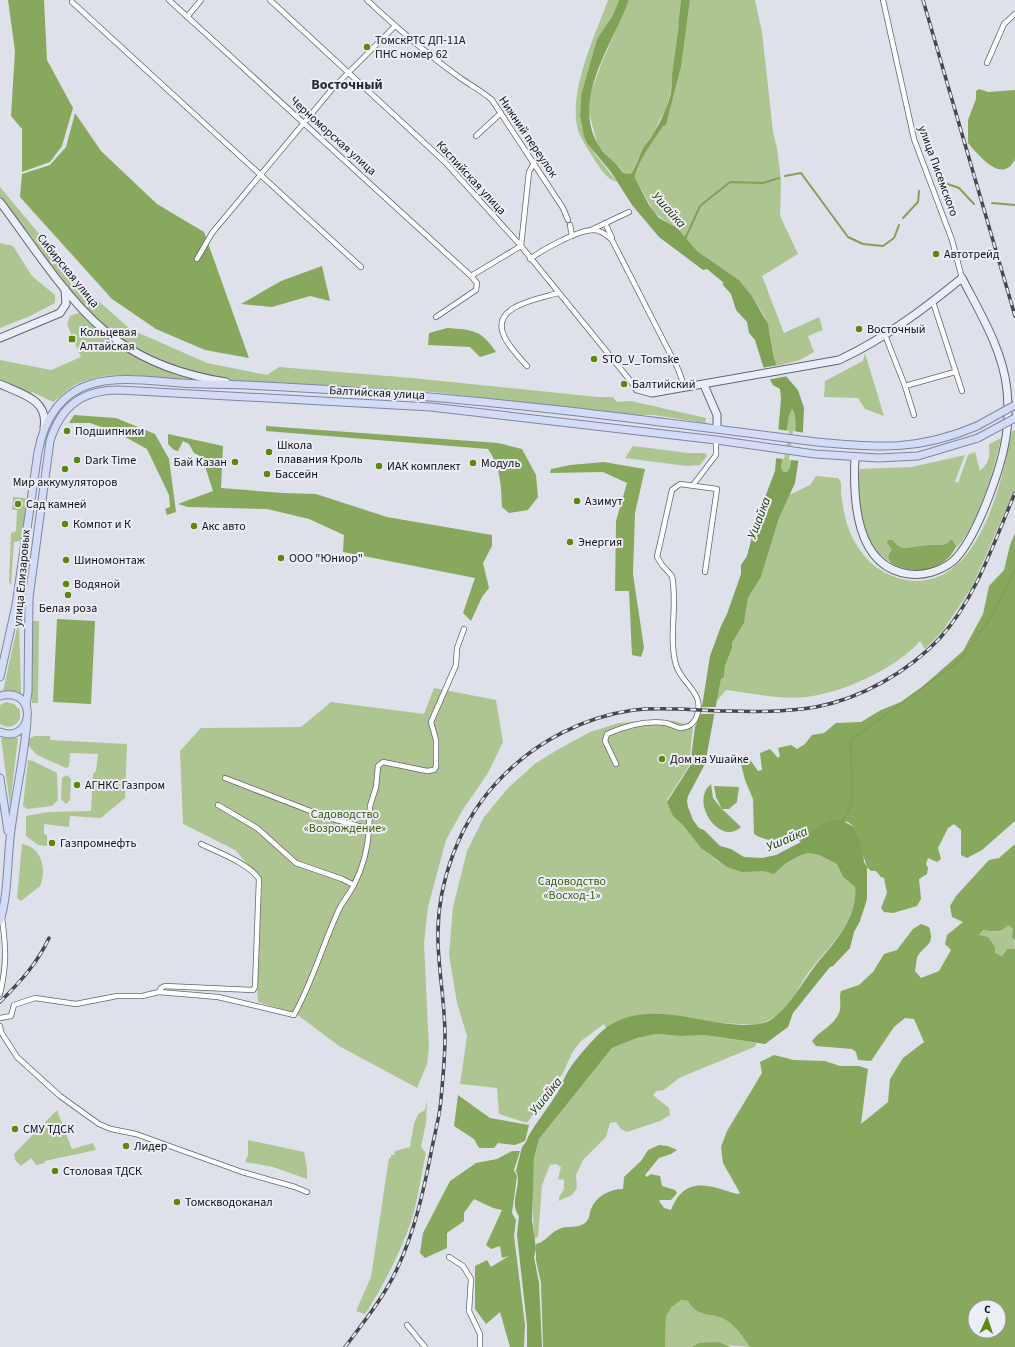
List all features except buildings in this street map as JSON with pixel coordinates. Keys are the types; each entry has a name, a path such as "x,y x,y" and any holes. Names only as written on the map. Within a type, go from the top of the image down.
{"main road":[{"name":"Балтийская улица","path":"44,428 54,410 68,396 78,390 105,381 238,384 431,396 817,442 880,448 917,445 955,436 977,426 1015,405"},
{"name":"Балтийская улица","path":"48,453 54,429 67,408 83,397 94,392 107,390 431,406 716,440 815,454 855,457"},
{"path":"855,457 900,458 918,456 978,438 1015,418"},
{"name":"улица Елизаровых","path":"0,677 14,620 38,452 44,428"},
{"name":"улица Елизаровых","path":"27,721 28,598 48,453"},
{"path":"0,696 12,695 18,697 26,706"},
{"path":"0,732 14,733 20,730 27,721"},
{"path":"1,918 6,888 10,839 19,786 27,721"},
{"path":"0,778 10,839"}],"street":[{"name":"Черноморская улица","path":"169,0 477,283 476,290 436,317"},
{"path":"187,17 201,0"},
{"name":"Каспийская улица","path":"270,0 445,162 521,246 530,259 637,389"},
{"name":"Нижний переулок","path":"367,0 395,26 459,78 486,95 502,113 564,208 568,220"},
{"name":"улица Писемского","path":"883,0 914,139 951,235 962,278"},
{"path":"72,2 361,268"},
{"path":"987,63 1004,24 1015,14"},
{"path":"197,259 212,233 260,175 348,73 395,26"},
{"path":"476,136 502,113"},
{"path":"471,276 521,246 529,172 534,164"},
{"name":"Сибирская улица","path":"0,202 64,287 102,328 135,352 179,372 238,384"},
{"path":"530,259 541,251 572,236 590,230 629,212"},
{"path":"605,223 612,240 678,369 685,388"},
{"path":"570,225 572,236"},
{"path":"590,230 604,233 612,240"},
{"path":"637,389 652,393 839,360 861,350 884,335 933,302 962,278 998,352 1007,389 1008,413 1007,430 1000,465 969,540 954,560 936,570 915,574 906,573 888,566 874,555 866,543 860,528 854,477 855,457"},
{"path":"0,338 60,314 67,300 64,287"},
{"path":"526,366 505,338 502,327 505,315 511,309 558,293"},
{"path":"933,302 962,391"},
{"path":"884,335 905,386 914,415"},
{"path":"905,386 955,372"},
{"path":"0,384 36,402 42,407 46,419 44,428"},
{"path":"704,385 716,415 717,429"},
{"path":"693,486 716,455 716,440"},
{"path":"616,764 605,741 607,734 622,727 651,722 668,723 676,728 686,727 691,725 696,718 698,710 697,698 680,676 674,649 672,576 658,561 657,557 672,490 680,484 717,489 705,572"},
{"path":"0,1018 11,1016 14,1005 29,999 36,998 76,1004 117,996 142,996 159,992 218,997 294,1015 305,995 341,904 354,885 365,860 370,806 376,787 378,766 383,762 427,771 434,770 436,767 436,740 431,722 456,665 457,648 464,629"},
{"path":"225,778 326,817 369,829"},
{"path":"218,805 257,828 296,863 342,879 354,885"},
{"path":"159,992 161,988 165,986 250,991 255,987 259,879 252,871 242,864 201,844"},
{"path":"0,994 5,973 6,951 1,918"},
{"path":"0,1026 8,1045 20,1060 60,1096 99,1124 111,1129 136,1134 242,1172 295,1187 306,1192"},
{"path":"449,1257 463,1266 471,1279 469,1311 480,1334 480,1347"},
{"path":"406,1325 425,1347"}],"green space":[{"path":"608,0 619,0 613,15 597,39 581,95 580,116 583,131 595,154 617,182 610,179 601,170 579,133 576,118 576,101 579,84 590,48"},
{"path":"629,0 681,0 672,74 673,81 666,110 653,135 644,146 631,174 623,173 619,166 598,146 588,109 591,92 602,62"},
{"path":"690,0 755,0 762,32 773,132 777,148 781,180 780,216 798,254 762,276 784,333 819,317 823,330 808,336 814,352 800,360 777,366 774,358 770,333 764,315 752,296 739,280 690,246 684,236 654,212 635,178 636,172 646,151 663,125 666,125 681,67"},
{"path":"0,187 85,289 130,329 207,363 267,375 279,367 412,378 597,397 613,397 617,402 631,401 706,418 705,423 654,415 624,415 433,392 244,382 202,376 141,354 102,326 72,294 0,197"},
{"path":"0,243 13,246 32,276 55,295 55,303 30,316 0,328"},
{"path":"81,312 107,336 133,354 162,369 194,381 161,380 161,377 139,375 106,376 75,385 53,402 32,392 30,394 0,379 0,360 51,370 81,357 67,324 70,316"},
{"path":"865,353 884,416 865,409 858,398 824,397 825,381 863,361"},
{"path":"792,409 795,420 794,446 790,468 788,472 784,472 781,468 789,416"},
{"path":"1015,430 1015,489 972,587 942,632 925,649 920,641 910,651 883,670 852,685 820,695 786,698 726,690 716,702 721,679 724,677 725,666 732,648 732,643 744,623 748,598 761,577 779,518 789,495 810,485 816,476 838,478 841,483 841,492 847,525 856,544 865,557 883,572 898,578 906,580 931,579 952,569 969,552 982,530 993,504 1001,478 1012,431"},
{"path":"1001,438 990,481 978,513 963,540 955,549 956,546 952,539 946,544 905,548 900,547 895,542 892,549 891,563 874,548 866,532 861,510 858,487 860,469 912,467 965,455 955,481 958,483 968,455 975,452 980,471 988,459 989,444"},
{"path":"633,446 688,453 705,453 707,456 700,465 687,466 625,458"},
{"path":"13,497 25,498 28,501 26,523 20,541 14,542 11,585 9,582 11,533 16,531 17,510 12,510"},
{"path":"19,619 21,694 13,691 3,691"},
{"path":"31,621 39,621 38,703 32,703"},
{"name":"Садоводство «Возрождение»","path":"434,688 496,700 503,742 488,773 462,811 446,840 428,907 424,943 429,1048 427,1064 417,1088 339,1046 295,1013 258,1002 257,987 262,881 235,850 183,824 180,751 201,728 301,727 331,702 424,714"},
{"path":"6,702 14,704 20,710 20,719 16,724 9,727 0,724 0,705"},
{"name":"Садоводство «Восход-1»","path":"651,720 674,721 693,726 689,766 667,800 674,814 708,854 727,866 749,871 763,870 768,873 776,871 786,863 799,856 808,853 819,855 837,864 843,877 855,887 855,900 852,913 840,935 806,976 787,1006 770,1019 755,1025 628,1017 606,1028 604,1024 581,1041 572,1053 563,1073 527,1123 499,1114 497,1088 460,1084 467,1036 457,1003 449,955 453,907 467,851 484,817 509,787 536,763 590,732 619,723"},
{"path":"34,736 50,736 50,740 127,744 125,798 101,818 70,816 69,827 44,824 44,834 47,835 47,846 38,845 26,836 26,816 48,812 91,811 93,774 96,771 98,754 70,753 69,766 66,768 37,755 29,746 29,739"},
{"path":"1,738 18,738 10,805"},
{"path":"28,760 57,773 58,800 52,806 27,809 23,806"},
{"path":"67,775 71,779 70,800 66,804 61,799 62,778"},
{"path":"22,844 29,846 38,854 43,866 43,873 40,886 21,901 17,898"},
{"path":"1008,925 1013,929 1015,949 1007,949 1002,956 995,953 979,935 983,930 996,932"},
{"path":"657,1034 681,1036 705,1035 757,1043 754,1047 679,1078 664,1090 657,1091 653,1095 669,1108 670,1115 660,1121 627,1132 621,1129 616,1122 610,1123 606,1137 583,1160 576,1175 577,1188 572,1195 559,1201 559,1197 564,1189 564,1180 558,1179 561,1167 556,1164 550,1165 542,1185 538,1237 534,1239 532,1192 534,1158 539,1139 612,1048 637,1038"},
{"path":"427,1100 426,1123 421,1147 426,1153 418,1197 411,1222 391,1270 365,1314 356,1311 371,1277 389,1158 391,1158 391,1155 394,1155 395,1151 410,1147 414,1124 418,1114 425,1110"},
{"path":"57,1110 72,1149 93,1143 96,1150 45,1161 45,1163 36,1165 31,1158 21,1166 15,1160 14,1154"},
{"path":"248,1140 304,1152 307,1168 307,1179 273,1167 245,1162 248,1155"},
{"path":"681,1300 688,1301 697,1311 719,1317 730,1323 741,1334 750,1347 699,1343 692,1347 665,1347 666,1317 671,1308"}],"shaded area":[{"path":"8,0 44,0 47,60 73,108 62,146 50,162 22,172 22,129 11,116 15,51"},
{"path":"979,89 988,92 1015,90 1015,159 1010,167 997,169 990,165 968,143 968,120 976,99 976,91"},
{"path":"75,113 101,151 157,204 204,232 249,358 205,350 156,329 112,299 20,197 22,174 50,165 66,147"},
{"path":"322,266 330,301 310,296 272,307 241,304 281,281"},
{"path":"447,328 470,330 475,332 486,339 496,352 480,357 470,347 428,345 429,333"},
{"path":"74,415 116,418 155,434 169,459 176,512 167,515 165,509 170,507 169,495 147,449 116,432 90,423 69,423"},
{"path":"266,426 498,443 522,449 536,475 538,497 528,510 509,513 502,507 501,484 498,470 496,463 488,449 266,431"},
{"path":"168,434 223,446 221,488 316,494 387,517 492,535 492,546 483,563 489,588 482,597 471,621 463,613 475,578 343,552 344,535 309,519 267,509 188,507 178,504 213,491 202,457 194,453 189,444 183,441 178,451 174,450 168,444"},
{"path":"604,462 645,469 635,513 633,574 644,648 641,657 632,655 629,591 615,591 616,521 627,483 603,472 550,473 551,469 570,465"},
{"path":"1015,533 1015,821 982,850 967,858 961,855 961,830 954,824 948,828 938,848 941,859 937,862 928,858 926,864 928,868 927,874 919,879 921,899 917,906 893,913 884,912 881,908 887,893 884,878 881,877 876,871 871,871 867,867 854,827 848,822 830,820 803,836 783,841 773,841 754,834 753,799 745,780 739,756 743,755 751,761 758,771 762,770 760,753 770,749 778,758 780,756 778,748 791,745 797,749 805,744 812,735 824,733 836,723 861,722 881,710 901,702 922,687 963,651 983,614 989,586 1004,570 1010,545"},
{"path":"952,539 956,546 951,554 945,561 928,569 919,570 900,567 891,563 888,557 892,549 887,543 888,540 892,540 900,547 905,548 946,544"},
{"path":"57,619 95,621 91,704 53,702"},
{"path":"711,784 713,798 741,827 733,832 724,831 716,827 705,811 703,801 705,792"},
{"path":"714,786 739,787 737,802 729,809 722,809 716,797"},
{"path":"1015,844 1015,941 1012,937 1013,929 1008,925 997,931 983,930 979,935 988,937 995,947 995,953 1002,956 1007,949 1015,949 1015,1347 750,1347 736,1328 730,1323 719,1317 697,1311 688,1301 681,1300 671,1308 666,1317 665,1347 543,1347 541,1283 536,1260 536,1244 559,1229 579,1226 585,1223 588,1220 593,1204 596,1200 608,1192 623,1189 624,1177 641,1161 648,1150 659,1145 668,1146 677,1150 671,1154 659,1158 645,1175 647,1177 651,1174 660,1176 662,1186 675,1190 677,1193 671,1200 659,1201 664,1208 671,1210 683,1191 690,1187 707,1186 737,1194 740,1193 723,1163 721,1147 727,1131 762,1073 760,1062 774,1055 794,1060 825,1061 840,1066 859,1066 868,1069 861,1124 888,1102 890,1079 903,1058 924,1042 914,1019 905,1018 894,1027 871,1061 858,1060 856,1052 852,1049 816,1046 812,1041 835,1020 838,1015 840,1010 841,991 859,985 873,972 884,954 897,950 913,929 921,924 929,927 931,938 928,945 917,958 915,971 921,978 939,971 951,950 945,944 947,935 963,922 952,917 950,906 956,896 989,860 999,858"},
{"path":"458,1095 490,1118 529,1125 525,1141 515,1145 498,1143 494,1148 479,1148 474,1139 454,1126"},
{"path":"512,1151 520,1151 514,1170 517,1176 512,1213 516,1220 514,1236 525,1325 524,1347 510,1347 500,1312 486,1324 475,1309 475,1266 487,1260 491,1267 509,1256 502,1258 500,1246 491,1249 486,1245 502,1210 493,1208 474,1199 464,1213 464,1221 447,1233 447,1248 425,1258 420,1253 423,1233 450,1181 476,1163 497,1159"},
{"path":"718,1342 731,1347 692,1347 699,1343"}],"water":[{"name":"Ушайка","path":"619,0 629,0 597,72 589,110 591,128 601,149 623,173 631,174 643,148 651,138 667,106 671,90 681,0 690,0 681,67 666,125 663,126 642,158 635,178 649,205 659,218 677,228 697,251 739,280 752,296 768,324 774,358 777,366 798,390 804,408 803,431 795,483 779,518 761,577 748,598 744,623 732,643 732,648 725,666 724,677 721,679 705,764 688,796 688,807 693,820 699,828 704,830 720,846 731,849 744,857 762,858 776,855 801,842 798,839 830,820 841,820 854,827 863,850 864,862 867,867 867,899 860,921 854,932 850,948 833,966 830,967 793,1013 788,1027 765,1044 705,1035 681,1036 657,1034 637,1038 612,1048 539,1139 534,1158 532,1220 536,1249 534,1257 539,1283 542,1347 527,1347 527,1325 517,1235 519,1216 515,1205 518,1182 516,1171 522,1147 558,1092 574,1062 591,1042 607,1027 623,1019 639,1015 674,1015 726,1024 743,1025 761,1024 769,1021 792,999 813,968 833,945 850,918 855,898 855,887 843,877 837,864 819,855 808,853 799,856 786,863 774,874 763,871 742,872 727,867 701,848 683,825 673,816 667,802 690,766 695,727 701,713 710,656 727,614 741,574 741,565 747,556 756,521 775,471 781,398 780,389 773,385 764,369 755,340 749,333 747,322 736,310 731,294 722,284 724,283 707,269 703,270 659,237 632,205 611,172 587,143 580,116 581,95 597,39 613,15","holes":["792,409 794,413 794,446 790,468 787,472 784,472 781,468 789,416"]}],"pier":[{"path":"779,365 788,376 767,380 761,368"},
{"path":"776,429 789,431 784,459 773,458"},
{"path":"793,431 805,433 801,461 789,460"},
{"path":"700,707 718,707 717,714 699,714"}],"waterway":[{"path":"785,176 801,173 848,237 863,244 883,246 894,238 899,225"},
{"name":"Ушайка","path":"685,239 700,206 730,182 763,183 779,178"},
{"path":"939,181 959,188 974,204"},
{"path":"903,218 918,202 919,191"},
{"path":"992,203 1015,205"},
{"path":"842,824 852,803 851,740 959,661 991,617 1015,570"}],"railway":[{"path":"923,0 1015,316"},
{"path":"345,1347 373,1309 397,1269 409,1240 426,1179 439,1117 444,1068 445,1024 438,942 438,920 441,897 446,875 463,832 474,812 487,794 502,777 530,752 562,733 597,718 615,713 646,709 716,711 783,711 805,709 833,703 883,682 914,662 940,638 953,622 983,569 1015,493"},
{"path":"0,1002 28,972 49,938"}],"place":[{"name":"ТомскРТС ДП-11А ПНС номер 62","path":"367,47"},
{"name":"Автотрейд","path":"936,254"},
{"name":"Восточный","path":"859,329"},
{"name":"Кольцевая Алтайская","path":"72,339"},
{"name":"STO_V_Tomske","path":"594,359"},
{"name":"Балтийский","path":"624,384"},
{"name":"Подшипники","path":"67,431"},
{"name":"Школа плавания Кроль","path":"269,452"},
{"name":"Dark Time","path":"77,460"},
{"name":"Бай Казан","path":"235,462"},
{"name":"Модуль","path":"473,463"},
{"name":"ИАК комплект","path":"379,466"},
{"name":"Мир аккумуляторов","path":"65,469"},
{"name":"Бассейн","path":"267,474"},
{"name":"Азимут","path":"577,501"},
{"name":"Сад камней","path":"18,504"},
{"name":"Компот и К","path":"65,524"},
{"name":"Акс авто","path":"194,526"},
{"name":"Энергия","path":"570,542"},
{"name":"ООО \"Юниор\"","path":"281,558"},
{"name":"Шиномонтаж","path":"66,560"},
{"name":"Водяной","path":"66,584"},
{"name":"Белая роза","path":"68,595"},
{"name":"Дом на Ушайке","path":"662,759"},
{"name":"АГНКС Газпром","path":"77,785"},
{"name":"Газпромнефть","path":"52,843"},
{"name":"СМУ ТДСК","path":"15,1129"},
{"name":"Лидер","path":"126,1146"},
{"name":"Столовая ТДСК","path":"55,1171"},
{"name":"Томскводоканал","path":"177,1202"}],"district":[{"name":"Восточный","path":"347,85"}]}
